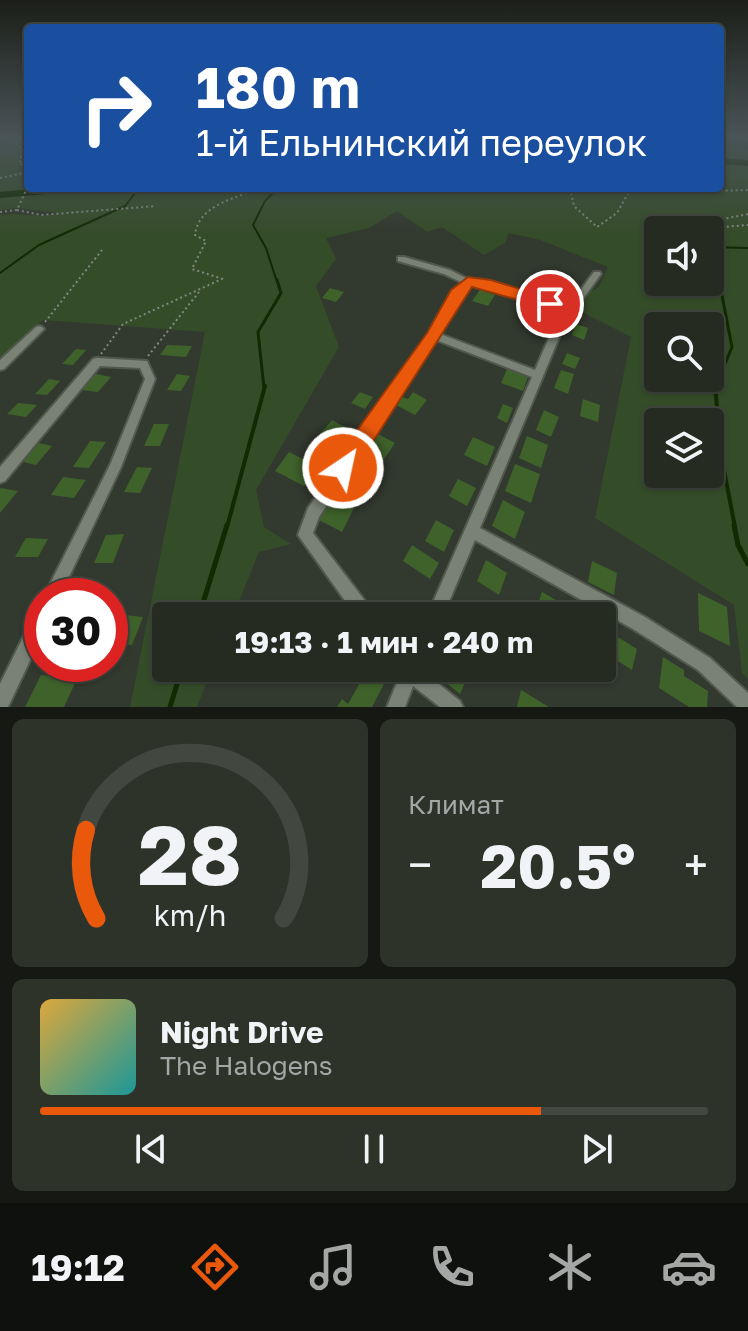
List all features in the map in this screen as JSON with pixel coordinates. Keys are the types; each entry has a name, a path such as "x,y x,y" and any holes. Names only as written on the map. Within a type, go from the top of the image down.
{"street":[{"path":"401,259 468,282 485,283 566,309"},
{"path":"441,602 566,309 576,302 597,274"},
{"path":"355,602 305,535 313,513 434,336 457,293 468,282"},
{"path":"0,366 39,329"},
{"path":"434,336 537,375"},
{"path":"0,477 97,362 143,364 150,379 115,467 61,578"},
{"path":"472,531 691,656 748,705"},
{"path":"0,703 24,654"},
{"path":"396,707 404,682"},
{"path":"423,682 454,707"}],"path":[{"path":"0,178 24,173"},
{"path":"724,191 748,190"},
{"path":"17,210 25,192"},
{"path":"97,362 123,324 223,279 192,269 206,241 195,235 196,226 209,208 251,192"},
{"path":"570,192 580,214 597,227 617,213 629,192"},
{"path":"0,212 17,210 54,215 156,206"},
{"path":"748,214 694,225 697,229 711,230 748,225"},
{"path":"39,329 102,250"},
{"path":"143,364 173,321 200,291"}],"green space":[{"path":"0,169 24,169 24,192 724,192 724,169 748,169 748,679 742,673 734,605 595,518 631,337 566,304 599,287 608,267 540,240 509,233 505,243 484,255 442,227 427,232 397,211 369,228 326,238 336,259 316,286 339,347 256,490 264,527 291,544 259,552 239,602 152,602 152,682 207,682 197,707 130,707 205,332 43,320 0,358 0,215 59,213 18,208 0,210"}],"building":[{"path":"550,278 566,284 561,294 543,289"},
{"path":"330,288 344,292 336,302 322,298"},
{"path":"480,290 495,295 488,306 472,301"},
{"path":"576,324 588,328 584,340 572,335"},
{"path":"167,345 192,346 186,357 160,355"},
{"path":"76,349 86,350 73,365 62,364"},
{"path":"567,353 580,358 575,369 562,364"},
{"path":"507,369 528,377 523,391 501,383"},
{"path":"561,370 574,374 568,394 554,388"},
{"path":"96,374 111,377 98,392 82,390"},
{"path":"177,374 190,376 181,391 167,390"},
{"path":"49,379 60,381 47,395 35,394"},
{"path":"360,392 373,397 365,409 351,403"},
{"path":"413,392 427,400 415,415 396,405 402,397 408,399"},
{"path":"583,399 600,405 598,422 580,416"},
{"path":"18,403 37,405 26,417 7,414"},
{"path":"503,404 513,408 507,423 497,418"},
{"path":"544,410 559,417 551,437 536,430"},
{"path":"332,420 348,429 337,443 320,434"},
{"path":"154,424 169,424 160,446 144,446"},
{"path":"374,432 395,443 378,468 357,457"},
{"path":"527,436 548,445 541,468 519,458"},
{"path":"473,437 495,447 487,466 464,455"},
{"path":"90,441 106,442 89,468 73,467"},
{"path":"39,443 52,446 36,465 23,462"},
{"path":"289,452 317,466 304,486 275,471"},
{"path":"515,464 540,474 531,503 505,491"},
{"path":"137,467 152,468 140,493 124,492"},
{"path":"350,472 364,481 354,498 338,489"},
{"path":"63,477 86,480 74,498 51,495"},
{"path":"458,479 476,488 467,506 449,496"},
{"path":"0,489 18,491 0,513"},
{"path":"332,497 354,508 342,532 319,520"},
{"path":"503,500 525,512 515,539 492,526"},
{"path":"436,520 454,530 444,552 425,541"},
{"path":"124,534 113,563 94,563 106,535"},
{"path":"26,538 48,539 38,557 15,557"},
{"path":"412,545 439,563 430,579 403,561"},
{"path":"486,560 507,573 499,595 477,581"},
{"path":"592,561 617,573 614,595 588,582"},
{"path":"542,592 559,602 539,602"},
{"path":"698,593 727,607 730,646 699,631"},
{"path":"128,615 143,617 132,645 128,645"},
{"path":"616,636 637,649 632,670 616,660"},
{"path":"663,657 684,670 684,676 708,691 707,707 689,707 659,688"},
{"path":"38,682 76,682 64,707 25,707"},
{"path":"360,682 384,684 372,707 337,707 342,699 348,704"},
{"path":"445,682 466,682 460,694"},
{"path":"521,690 549,707 517,707"}],"waterway":[{"path":"0,195 34,192"},
{"path":"0,273 39,245 125,206 136,192"},
{"path":"274,192 265,201 253,225 266,248 277,282"},
{"path":"724,247 748,248"},
{"path":"264,388 258,332 281,293 277,280"},
{"path":"722,296 732,347 724,366"},
{"path":"227,527 265,386"},
{"path":"716,392 722,460 735,527"},
{"path":"203,602 227,525"},
{"path":"734,525 738,545 748,564"},
{"path":"170,707 178,682"}],"route":[{"path":"343,468 434,336 457,293 468,282 485,283 550,304"}]}
